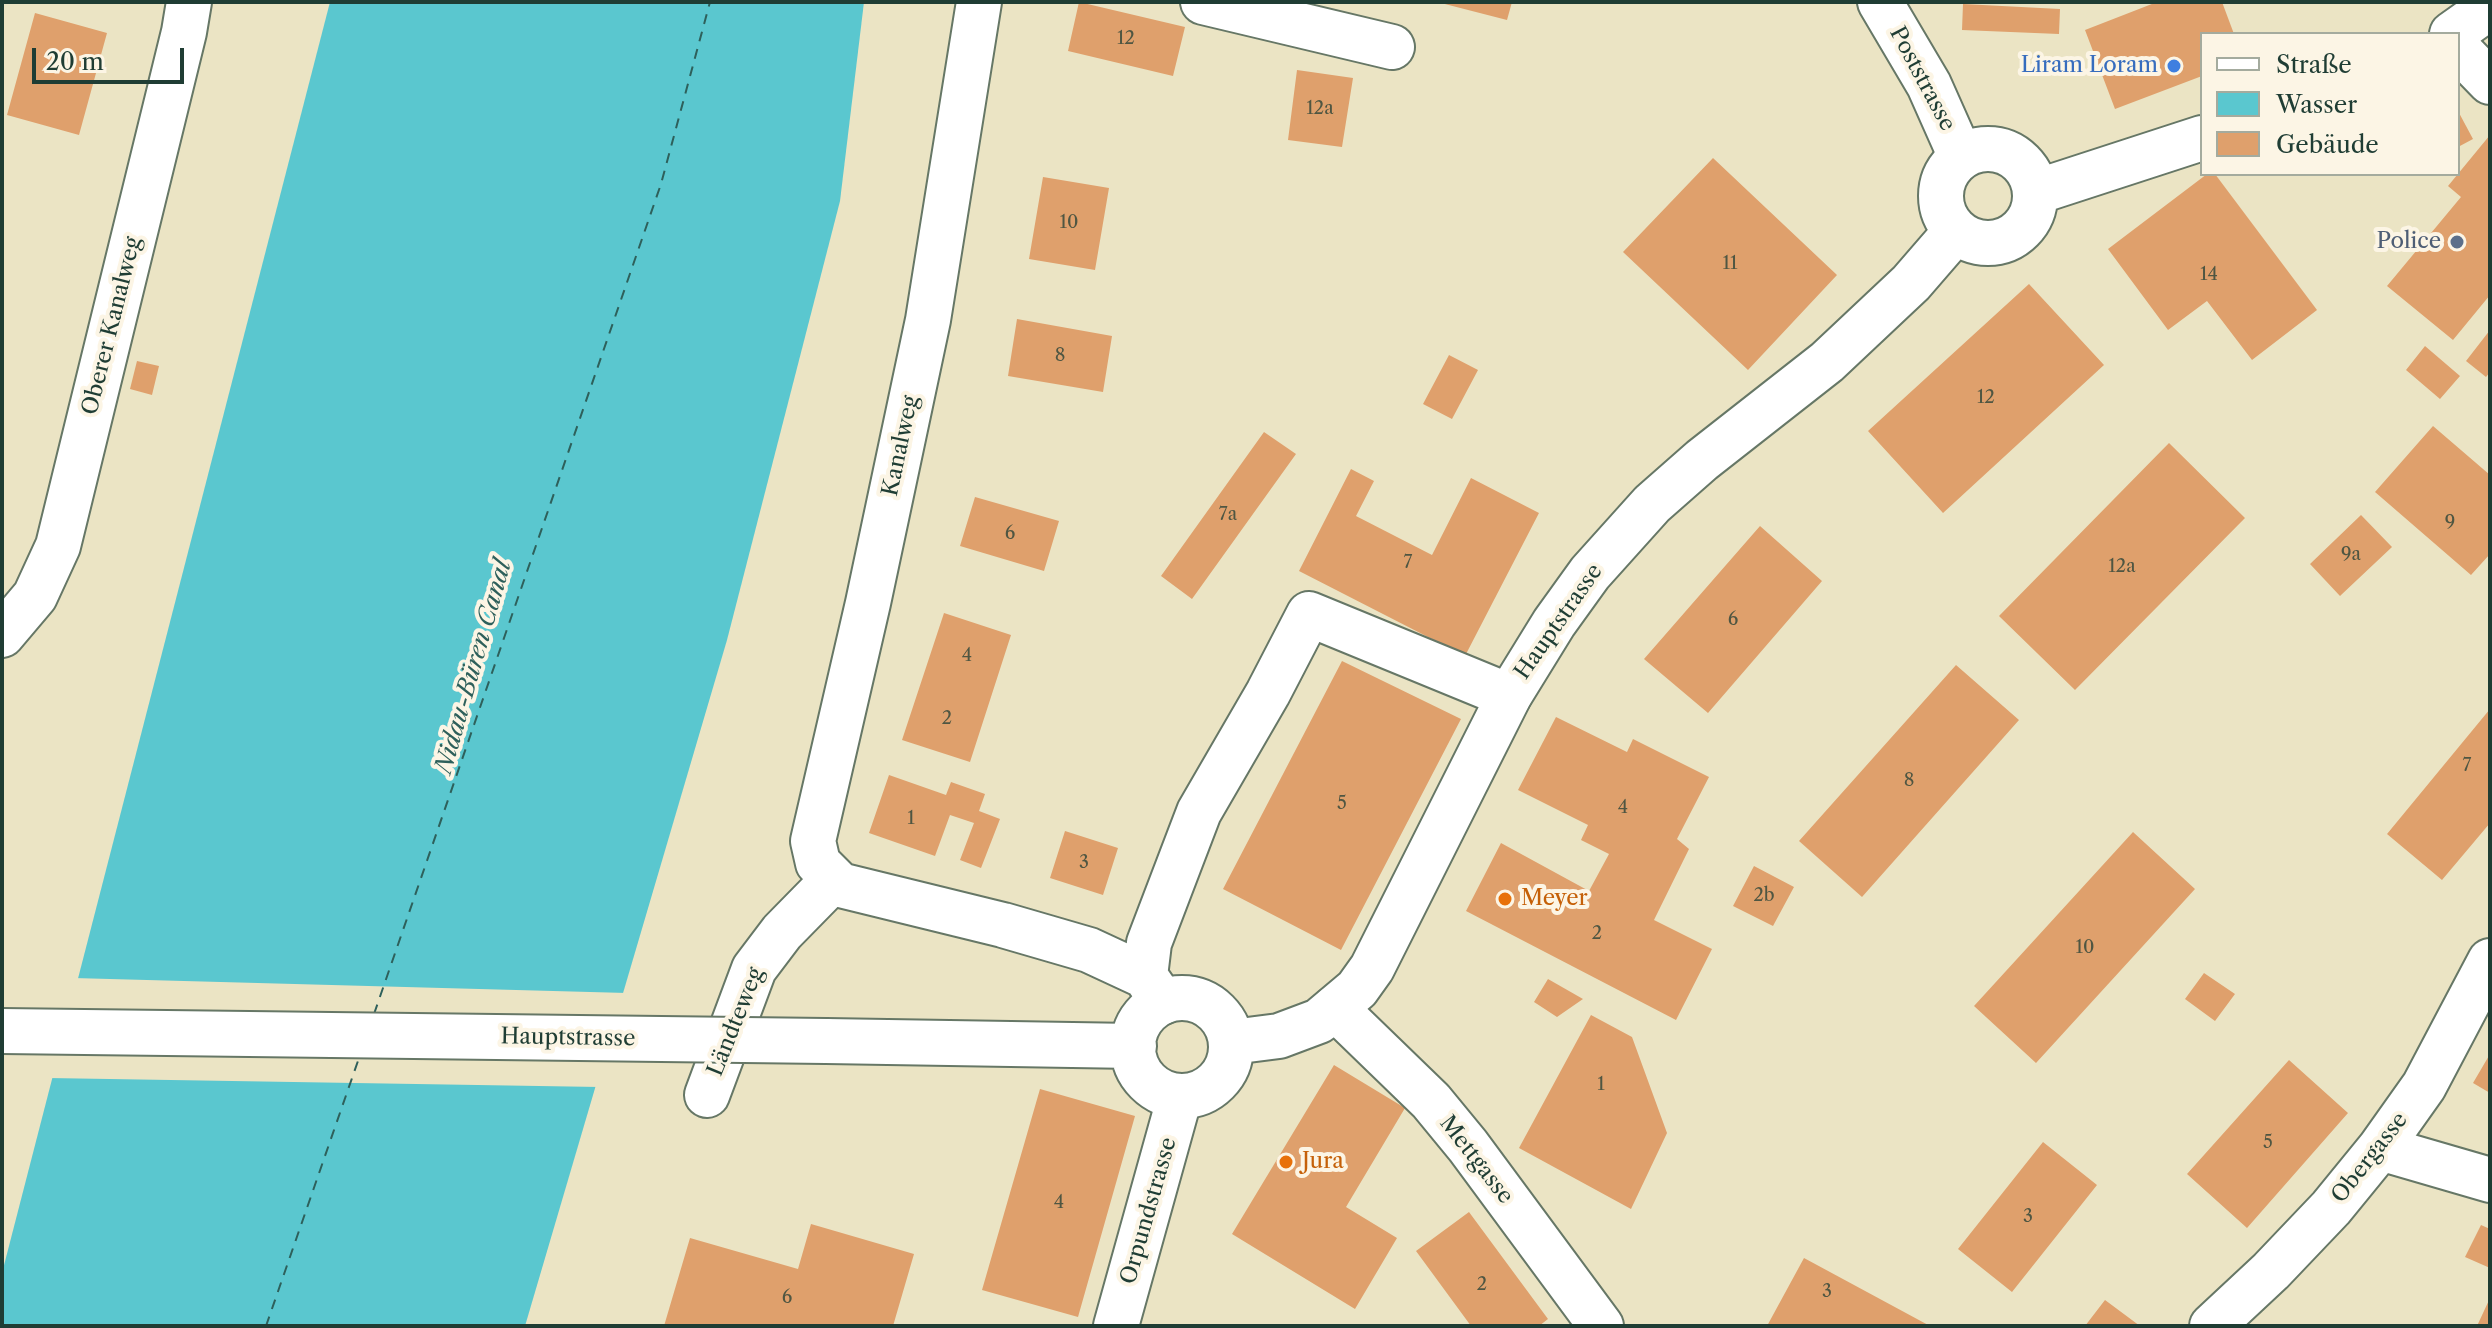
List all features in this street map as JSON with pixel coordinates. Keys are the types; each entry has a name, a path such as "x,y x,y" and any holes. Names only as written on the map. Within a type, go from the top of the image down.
{"main road":[{"name":"Oberer Kanalweg","path":"4,633 35,596 58,546 181,47 189,2"},
{"name":"Kanalweg","path":"833,880 818,863 813,841 868,603 928,320 979,2"},
{"path":"1203,2 1392,47"},
{"name":"Poststrasse","path":"1880,2 1929,85 1961,157"},
{"path":"2455,32 2490,7"},
{"path":"2460,51 2490,82"},
{"path":"2036,192 2200,139"},
{"path":"1983,149 2008,153 2028,169 2036,192 2030,220 2009,239 1995,243 1982,244 1956,231 1947,221 1942,207 1944,180 1961,157 1983,149"},
{"name":"Hauptstrasse","path":"1232,1042 1279,1036 1319,1021 1357,989 1372,968 1509,696 1572,597 1652,504 1702,460 1827,362 1911,283 1956,231"},
{"path":"833,880 840,885 1003,925 1089,950 1154,989 1208,1004 1228,1028 1232,1042 1231,1057 1218,1081 1207,1090 1180,1096 1165,1093 1152,1086 1141,1074 1134,1046 1135,1032 1151,1009 1154,989 1149,943 1199,812 1268,693 1309,614 1509,696"},
{"name":"Ländteweg","path":"707,1095 754,969 782,932 833,880"},
{"name":"Obergasse","path":"2212,1326 2271,1271 2331,1208 2380,1148 2424,1086 2490,961"},
{"name":"Mettgasse","path":"1335,1008 1364,1033 1468,1146 1601,1326"},
{"name":"Hauptstrasse","path":"2,1031 1134,1046"},
{"name":"Orpundstrasse","path":"1116,1326 1180,1096"},
{"path":"2380,1148 2490,1180"}],"water":[{"name":"Nidau-Büren Canal","path":"330,2 864,2 840,201 727,640 525,1326 2,1326 2,1273"}],"pier":[{"path":"73,978 627,993 600,1087 48,1078"}],"building":[{"path":"1079,2 1185,27 1173,76 1068,51"},
{"path":"1437,2 1512,2 1507,20"},
{"path":"2157,2 2222,2 2233,32 2200,32 2200,77 2115,109 2085,30"},
{"path":"1963,4 2060,9 2059,34 1962,30"},
{"path":"35,13 107,33 79,135 7,115"},
{"path":"1297,70 1353,78 1342,147 1288,140"},
{"path":"2460,115 2473,139 2460,146"},
{"name":"Police","path":"2490,135 2490,295 2453,340 2387,286 2461,197 2448,186 2456,176 2460,176 2460,171"},
{"path":"1713,158 1837,275 1748,370 1623,252"},
{"path":"2204,176 2216,176 2317,310 2252,360 2207,301 2168,330 2108,249"},
{"path":"1043,177 1109,188 1095,270 1029,259"},
{"path":"2029,284 2104,365 1943,513 1868,431"},
{"path":"1017,319 1112,336 1103,392 1008,376"},
{"path":"2490,330 2490,372 2486,377 2466,361"},
{"path":"2425,346 2460,376 2440,399 2406,370"},
{"path":"1449,355 1478,370 1452,419 1423,404"},
{"path":"137,361 159,366 152,395 130,389"},
{"path":"2433,426 2490,475 2490,554 2471,575 2375,492"},
{"path":"1264,432 1296,454 1192,599 1161,576"},
{"path":"2169,443 2245,518 2075,690 1999,616"},
{"path":"1351,469 1374,481 1356,516 1432,555 1471,478 1539,513 1465,656 1299,571"},
{"path":"975,497 1059,521 1044,571 960,546"},
{"path":"2361,515 2392,547 2340,596 2310,564"},
{"path":"1760,526 1822,581 1708,713 1644,659"},
{"path":"944,613 1011,635 970,762 902,740"},
{"path":"1342,661 1461,719 1341,950 1223,889"},
{"path":"1956,665 2019,720 1862,897 1799,841"},
{"path":"2490,709 2490,823 2442,880 2387,834"},
{"path":"1556,717 1627,752 1633,739 1709,777 1677,839 1689,849 1654,920 1712,949 1676,1020 1466,911 1501,843 1589,891 1609,854 1581,840 1588,825 1518,790"},
{"path":"889,775 946,795 951,782 985,794 979,811 1000,819 981,868 960,860 974,823 950,815 935,856 869,833"},
{"path":"1065,831 1118,848 1103,895 1050,878"},
{"path":"2133,832 2195,889 2036,1063 1974,1006"},
{"path":"1754,866 1794,887 1773,926 1733,906"},
{"path":"2204,973 2235,994 2215,1021 2185,999"},
{"path":"1548,979 1583,999 1557,1017 1534,1002"},
{"path":"1591,1015 1632,1037 1667,1133 1631,1209 1519,1148"},
{"path":"2490,1054 2490,1093 2473,1083"},
{"path":"2289,1060 2348,1113 2247,1228 2187,1174"},
{"path":"1334,1065 1405,1108 1346,1207 1397,1238 1355,1309 1232,1234"},
{"path":"1040,1089 1135,1116 1078,1317 982,1290"},
{"path":"2043,1142 2097,1185 2012,1292 1958,1249"},
{"path":"1469,1212 1548,1319 1539,1326 1471,1326 1416,1251"},
{"path":"811,1224 914,1254 893,1326 664,1326 690,1238 798,1269"},
{"path":"2481,1225 2490,1229 2490,1268 2465,1257"},
{"path":"1804,1258 1930,1326 1767,1326"},
{"path":"2490,1298 2490,1326 2477,1326"},
{"path":"2105,1300 2140,1326 2085,1326"}],"ferry route":[{"path":"374,1014 661,184 710,2"},
{"path":"266,1326 359,1058"}],"place":[{"name":"Liram Loram","path":"2174,66"},
{"name":"Police","path":"2457,242"},
{"name":"Meyer","path":"1505,899"},
{"name":"Jura","path":"1286,1162"}]}
